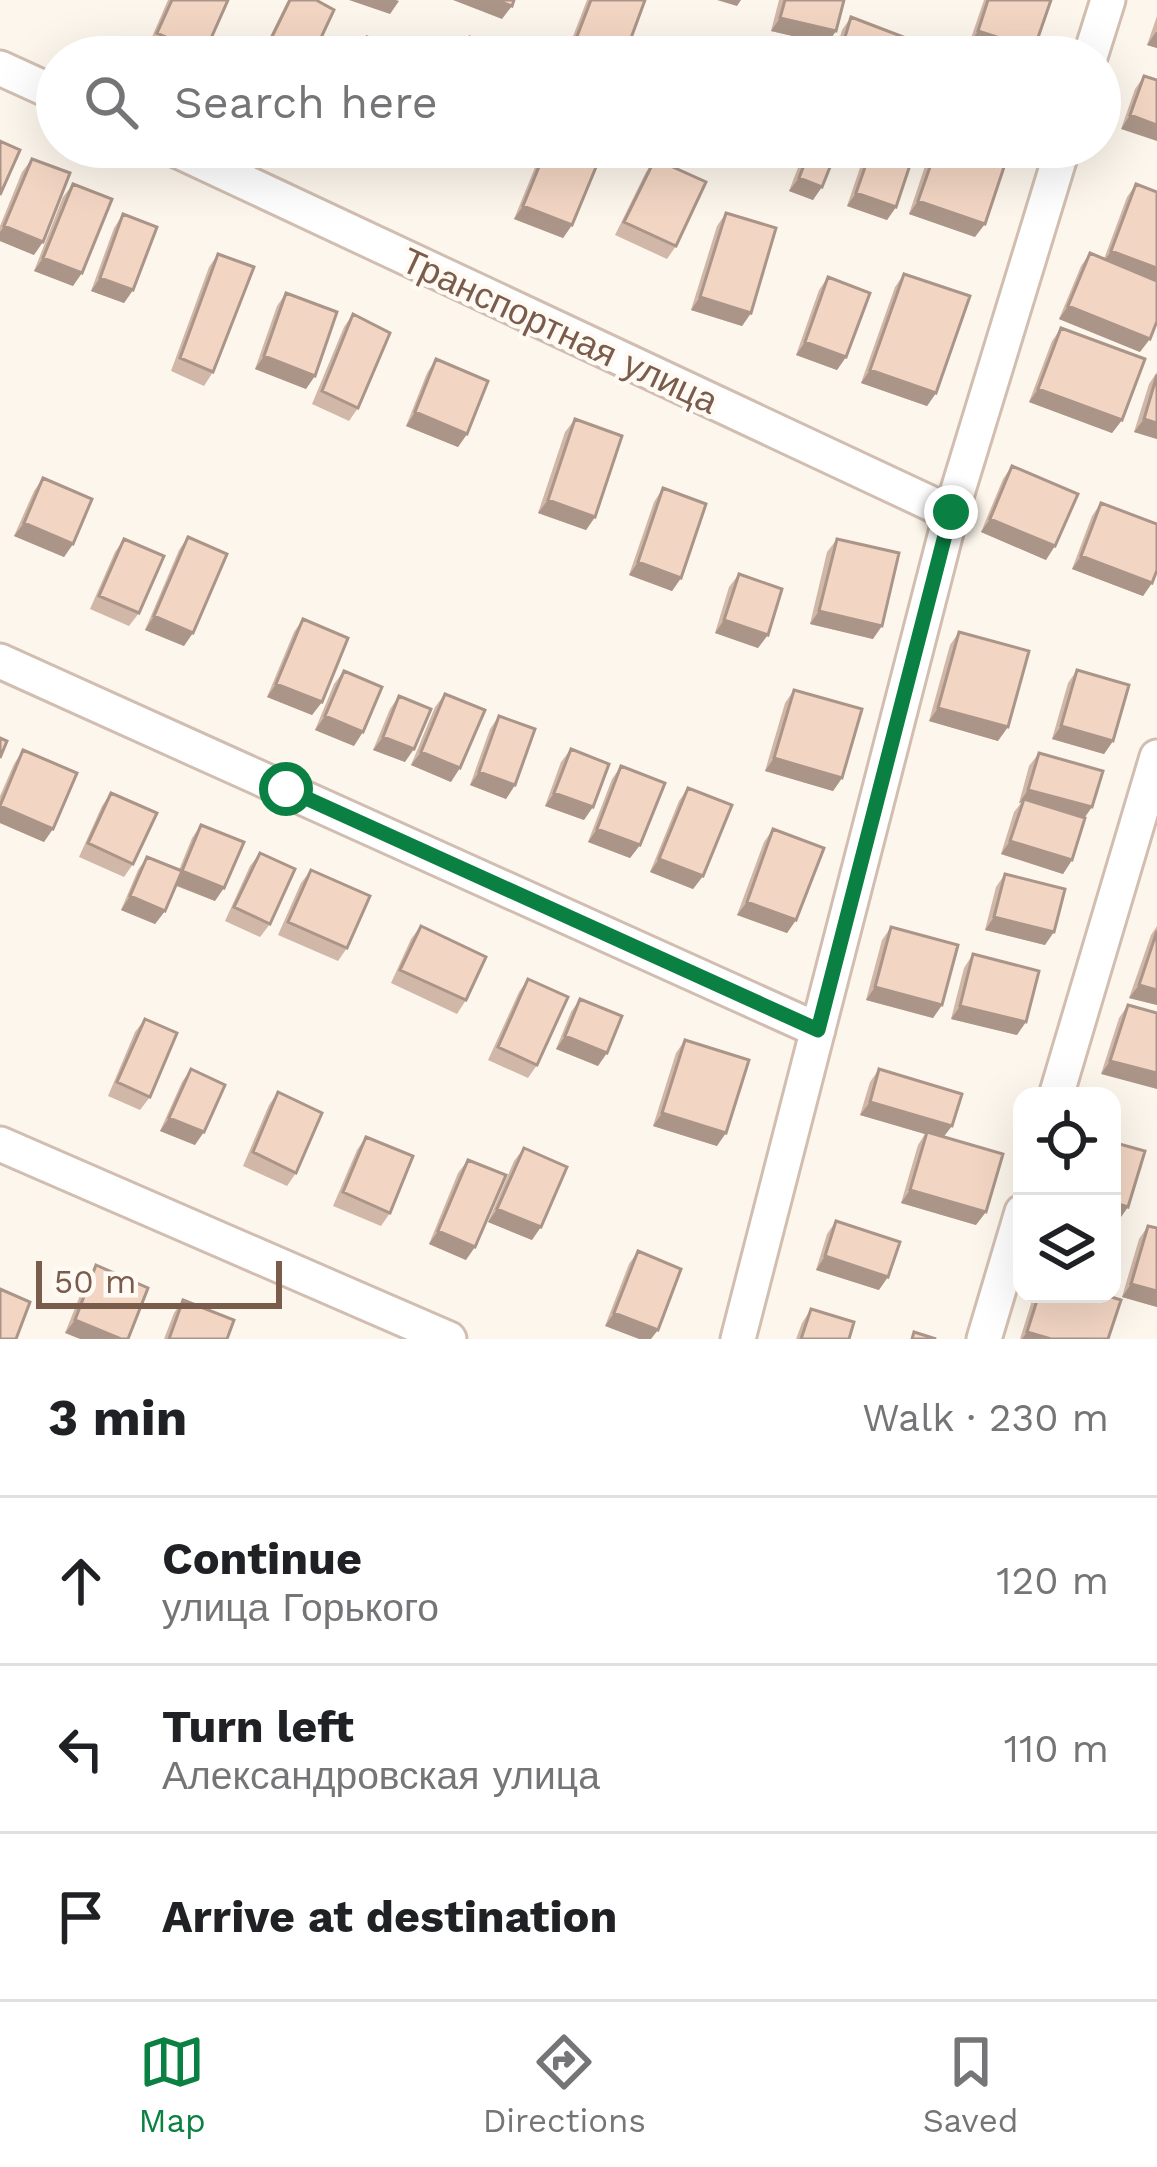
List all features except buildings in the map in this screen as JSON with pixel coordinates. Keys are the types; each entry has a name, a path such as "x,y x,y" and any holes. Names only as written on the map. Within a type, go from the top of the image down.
{"street":[{"path":"1097,36 1108,0"},
{"path":"0,68 36,84"},
{"name":"Транспортная улица","path":"215,168 951,512"},
{"path":"738,1339 951,512 1057,168"},
{"path":"0,661 818,1030"},
{"path":"1059,1087 1157,757"},
{"path":"0,1144 449,1339"},
{"path":"984,1339 1013,1241"}],"route":[{"path":"286,789 818,1030 951,512"}]}
